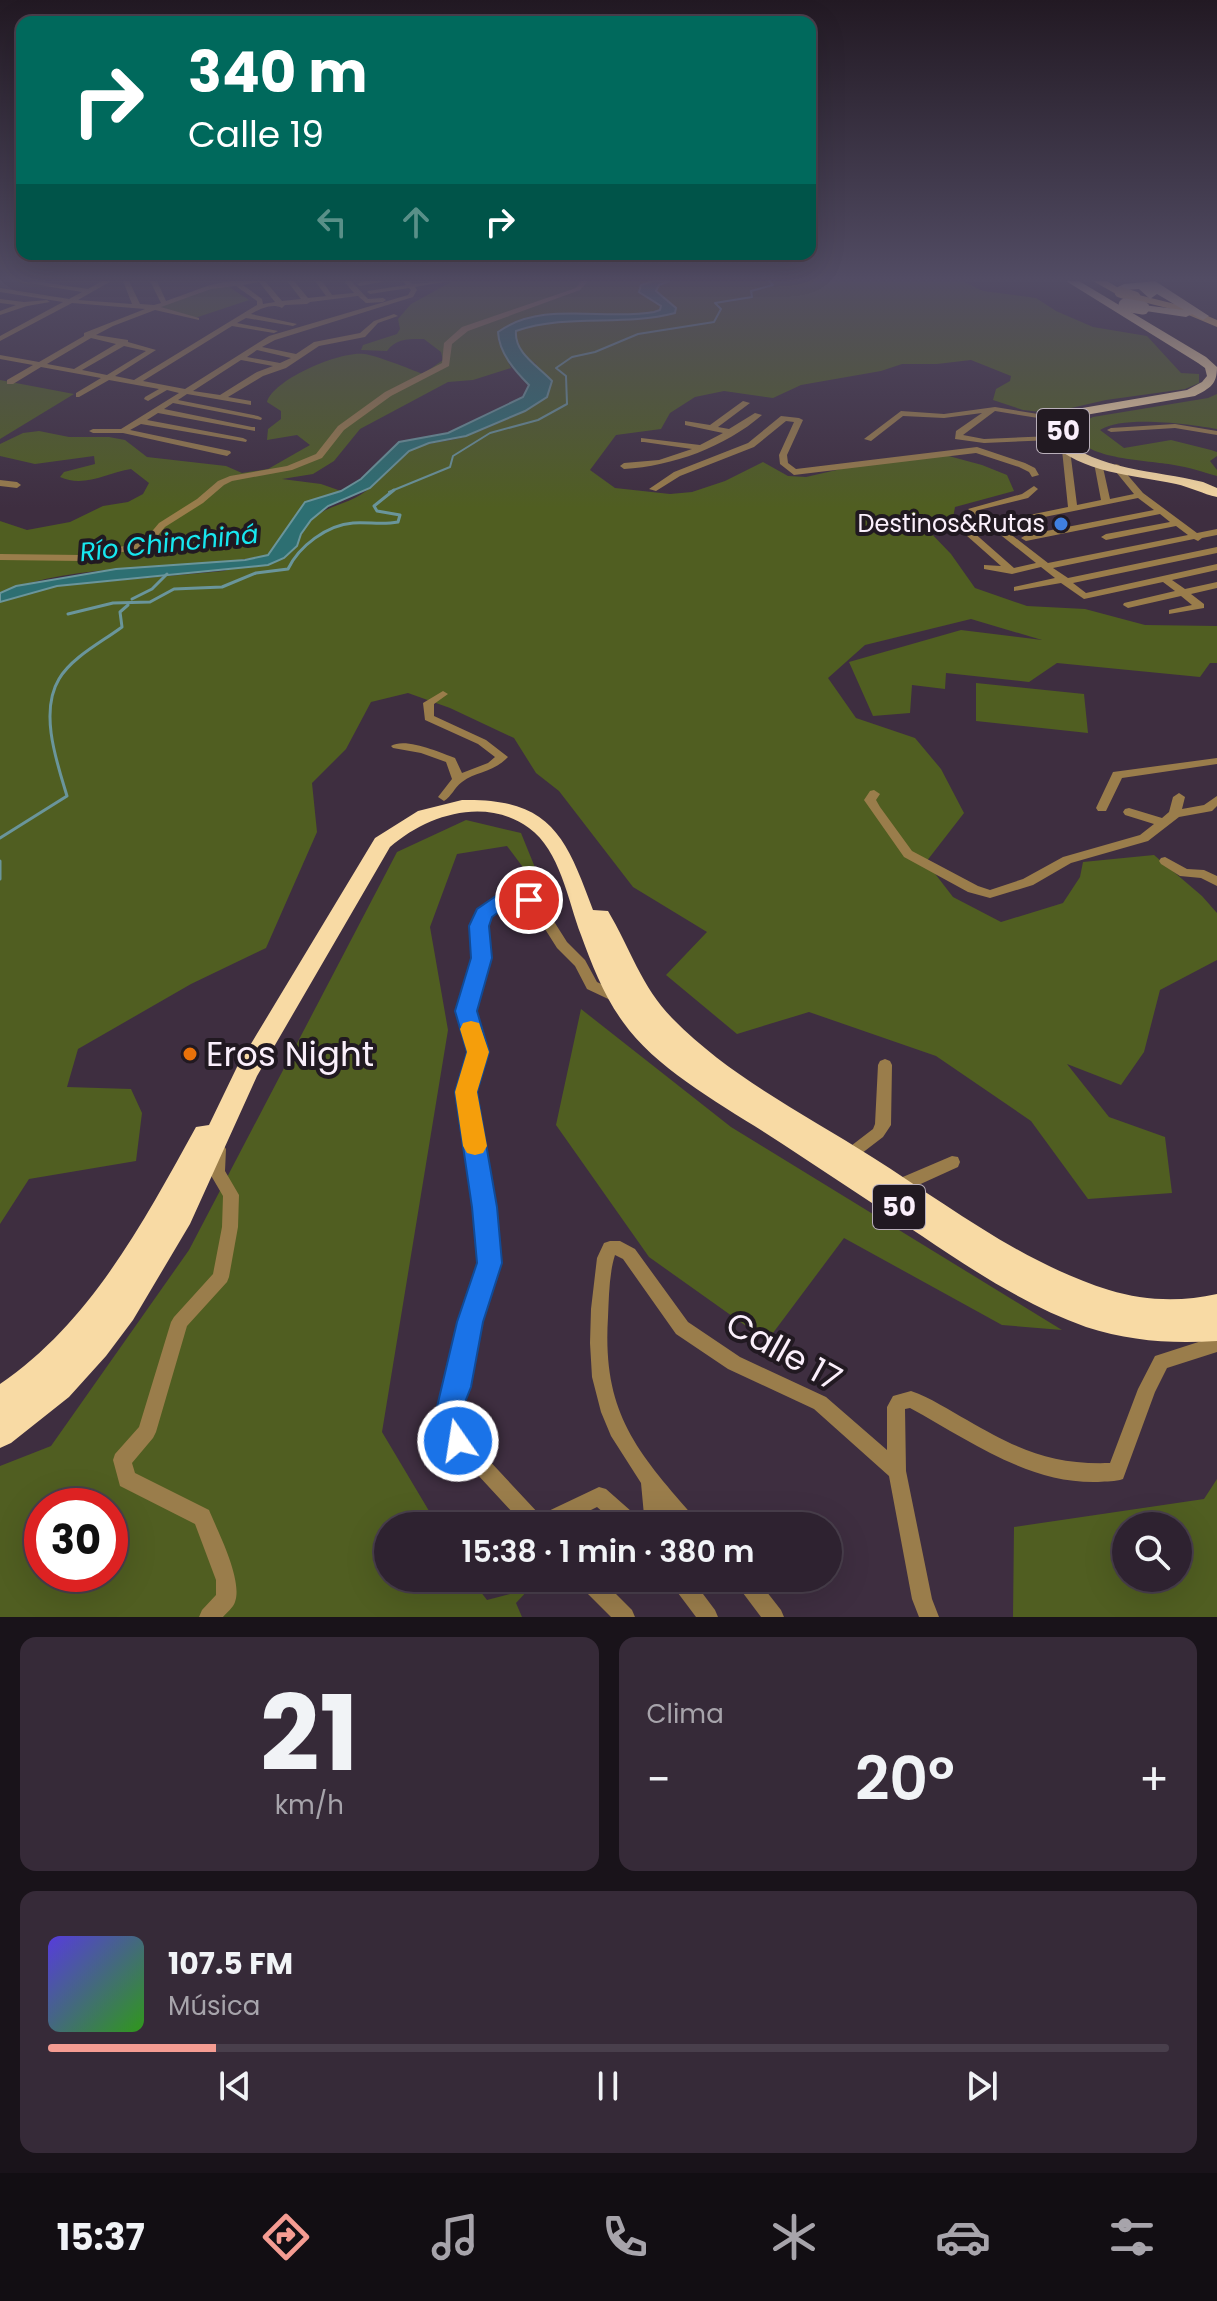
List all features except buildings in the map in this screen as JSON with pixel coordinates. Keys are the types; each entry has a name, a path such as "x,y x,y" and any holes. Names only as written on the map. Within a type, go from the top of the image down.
{"highway":[{"name":"50","path":"1195,356 1213,370 1212,381 1178,396 1086,409 1057,419 1053,438 1066,450 1098,463 1180,480 1217,493"},
{"path":"1199,356 1217,368"},
{"name":"50","path":"1215,384 1188,397 1087,413 1066,423 1063,435 1069,445 1097,459 1217,487"},
{"name":"50","path":"0,1401 58,1356 96,1316 181,1177 328,906 368,839 400,813 451,788 473,795 508,799 535,809 558,826 575,854 621,965 647,1004 691,1051 731,1080 1006,1256 1081,1292 1144,1312 1171,1315 1217,1307"},
{"name":"50","path":"0,1433 58,1387 105,1335 180,1216 246,1074 382,843 421,815 460,806 488,807 520,815 546,832 562,858 621,1000 647,1035 683,1064 1007,1276 1086,1314 1141,1330 1181,1333 1217,1328"}],"street":[{"path":"10,382 54,356"},
{"path":"77,370 100,356"},
{"path":"79,395 142,356"},
{"path":"136,382 178,356"},
{"path":"0,557 82,558 146,544 162,525 200,501 221,483 289,468 319,456 341,428 388,394 446,364 447,356"},
{"path":"0,357 248,403 233,412"},
{"path":"223,397 260,374 298,357"},
{"path":"93,431 139,422 240,358 283,366"},
{"path":"128,365 156,370"},
{"path":"249,372 260,374"},
{"path":"148,399 167,387"},
{"path":"172,401 258,418"},
{"path":"712,428 746,403"},
{"path":"868,439 901,413 944,416 995,409 1057,419"},
{"path":"995,409 959,433 958,437 984,441 1053,438"},
{"path":"156,410 252,429"},
{"path":"197,445 244,415"},
{"path":"624,466 663,462 730,432 758,415"},
{"path":"653,489 677,474 740,451 784,418 799,420 783,455 784,464 794,472 977,450 1022,465 1035,475"},
{"path":"139,422 243,440"},
{"path":"688,423 730,432"},
{"path":"742,426 769,429"},
{"path":"1122,441 1111,430 1175,426 1217,433"},
{"path":"123,427 227,453"},
{"path":"644,440 698,447"},
{"path":"977,450 984,441"},
{"path":"1066,450 1073,508"},
{"path":"1098,463 1106,501"},
{"path":"1116,467 1140,495 1217,550"},
{"path":"0,483 17,485"},
{"path":"1034,489 1025,496 972,509 1084,596 1217,567"},
{"path":"994,525 1140,495"},
{"path":"1026,538 1160,511"},
{"path":"1145,565 1106,537 1177,523"},
{"path":"987,567 1012,571 1217,532"},
{"path":"969,533 1012,571"},
{"path":"1017,589 1217,550"},
{"path":"1164,578 1200,606 1173,612"},
{"path":"1128,605 1217,585"},
{"path":"443,694 428,703 429,718 482,742 502,757 451,788"},
{"path":"397,746 447,757 454,764 451,788"},
{"path":"1102,808 1117,775 1217,761"},
{"path":"874,794 870,800 874,808 908,854 973,889 990,894 1028,882 1067,860 1144,838 1175,814 1208,808 1217,800"},
{"path":"1175,814 1179,797"},
{"path":"1129,812 1163,823"},
{"path":"1165,861 1184,873 1204,874 1217,882"},
{"path":"525,1512 446,1428 470,1322 490,1263 466,1092 478,1052 466,1011 481,958 479,926 484,913 512,892 519,893 543,915 562,945 580,963 592,985 621,1000"},
{"path":"848,1156 878,1133 883,1125 885,1065"},
{"path":"209,1617 226,1599 226,1580 202,1517 127,1479 122,1460 147,1432 180,1322 221,1277 230,1227 231,1195 217,1172 217,1137"},
{"path":"897,1187 952,1162"},
{"name":"Calle 17","path":"650,1481 614,1423 604,1393 599,1350 605,1258 610,1248 620,1248 629,1254 682,1328 734,1363 820,1403 897,1471"},
{"path":"929,1617 922,1599 897,1471 896,1407 904,1399 911,1399 1035,1466 1084,1476 1116,1472 1147,1389 1161,1362 1217,1344"},
{"path":"650,1481 653,1512"},
{"path":"650,1481 677,1512"},
{"path":"566,1512 599,1496 617,1512"},
{"path":"600,1592 625,1617"},
{"path":"689,1592 708,1617"},
{"path":"755,1592 774,1617"}],"green space":[{"path":"342,356 374,356 423,374 443,360 442,356 506,356 511,368 473,380 448,382 360,429 334,461 313,474 282,479 321,484 341,491 305,502 268,555 66,575 0,593 0,521 27,530 70,522 103,506 128,502 143,494 149,483 131,469 87,480 69,480 60,477 64,472 95,464 94,456 35,464 0,456 0,444 23,433 39,431 69,437 109,437 125,440 147,457 226,466 242,473 268,469 310,445 297,435 267,440 268,429 281,419 281,411 267,402 272,393 294,376"},
{"path":"1166,356 1181,373 1199,374 1199,383 1185,389 1106,400 1049,413 1023,410 993,400 996,389 1010,381 1011,376 971,360 902,364 881,371 801,385 773,398 724,391 695,397 670,413 661,429 616,435 590,470 615,488 670,494 692,492 725,481 763,462 788,476 806,477 854,466 945,455 1007,475 1014,491 955,507 953,518 927,529 951,554 975,588 1027,606 1085,609 1145,625 1217,626 1217,663 1210,663 1200,677 1057,663 1029,682 946,673 945,689 912,685 910,713 873,716 849,662 961,630 1042,640 971,619 865,645 828,678 856,718 915,738 941,769 964,813 926,862 953,897 1001,922 1063,903 1080,877 1083,862 1154,855 1217,913 1217,960 1160,990 1144,1052 1121,1085 1067,1064 1109,1117 1165,1137 1172,1193 1088,1199 1031,1121 936,1056 809,1012 737,1034 666,975 707,932 633,887 559,791 536,773 514,738 450,708 408,693 371,702 346,749 312,783 317,832 266,948 191,984 78,1049 67,1087 131,1089 142,1113 136,1161 29,1179 0,1224 0,602 57,586 224,571 297,546 311,520 362,494 407,452 427,444 467,436 525,411 536,364 528,358"},
{"path":"0,380 74,394 0,439"},
{"path":"1217,394 1217,429 1140,422 1110,425 1100,430 1124,448 1171,440 1217,452 1217,456 1210,461 1217,470 1217,476 1179,466 1104,454 1081,443 1074,434 1079,424 1093,417"},
{"path":"976,683 1084,694 1088,733 976,721"},
{"path":"466,820 521,833 549,902 507,846 457,854 430,927 448,1030 382,1432 430,1512 374,1512 374,1592 481,1592 487,1600 526,1592 516,1603 522,1617 0,1617 0,1466 51,1446 189,1250 397,852"},
{"path":"581,1009 731,1127 1062,1330 1002,1325 844,1238 767,1341 649,1257 556,1125"},
{"path":"1217,1479 1217,1617 1013,1617 1014,1527 1112,1513 1112,1592 1192,1592 1192,1512 1116,1512 1204,1499"}],"shaded area":[{"path":"506,356 526,356 552,381 547,397 525,411 466,436 429,443 409,451 370,488 328,506 311,520 297,546 284,558 268,565 57,586 0,602 0,593 16,586 116,569 245,560 268,555 305,502 341,491 361,479 399,442 448,433 523,397 529,385"}],"waterway":[{"path":"389,492 450,467 453,456 490,433 538,420 567,404 566,376 556,368 574,356"},
{"path":"68,614 113,603 150,602 174,589 222,587 256,573 288,569 299,552 333,528 353,523 398,522 400,515 377,511 374,506 394,490"},
{"path":"132,599 152,589 167,574"},
{"path":"0,838 67,796 52,738 50,707 53,692 72,664 122,627 120,612 128,605"},
{"path":"0,861 0,879"}],"slow traffic":[{"path":"471,1029 478,1052 466,1092 475,1146"}],"place":[{"name":"Destinos&Rutas","path":"1061,524"},
{"name":"Eros Night","path":"190,1054"}],"route":[{"path":"458,1441 446,1428 447,1415 457,1387 470,1322 490,1263 466,1092 478,1052 466,1011 481,958 479,926 484,913 512,892 529,900"}],"water label":[{"name":"Río Chinchiná","path":"169,543"}]}
